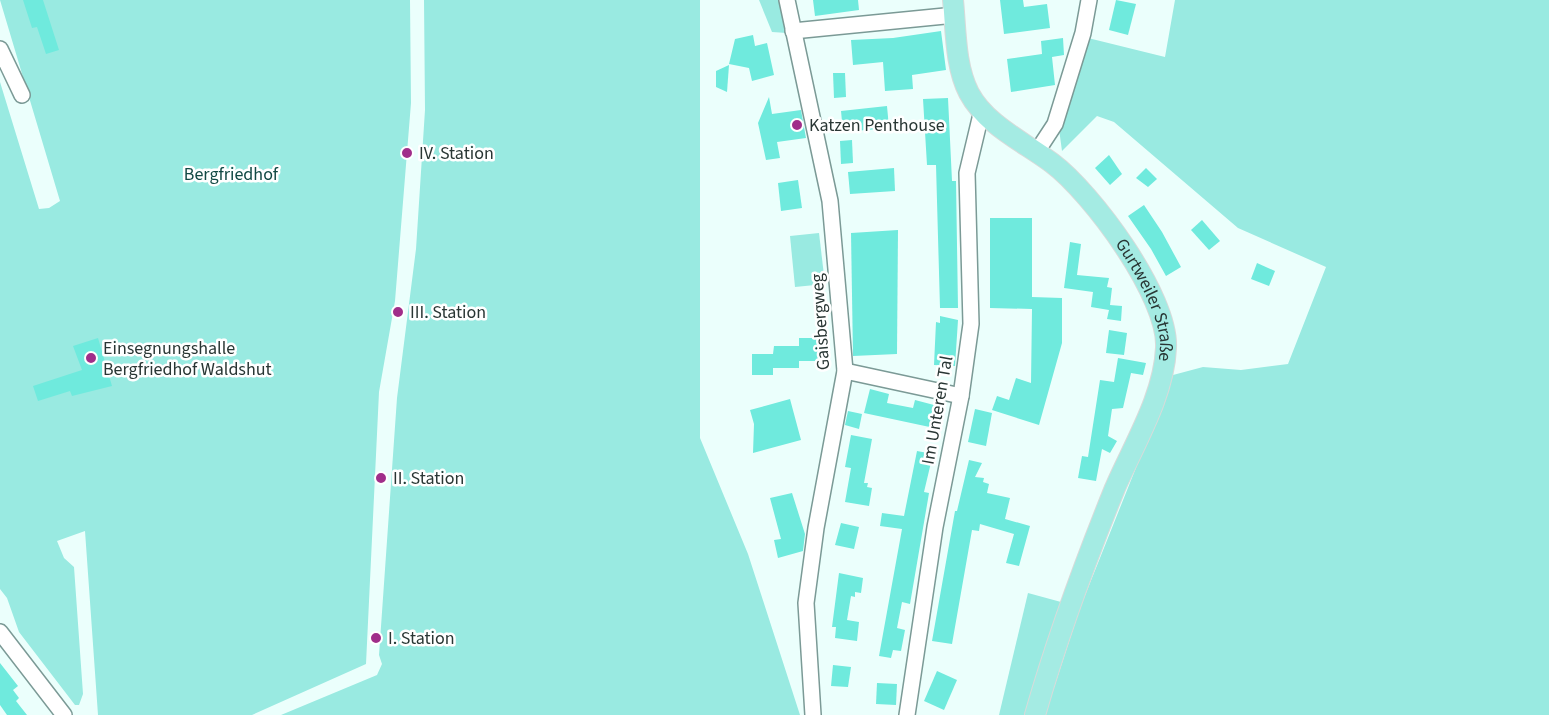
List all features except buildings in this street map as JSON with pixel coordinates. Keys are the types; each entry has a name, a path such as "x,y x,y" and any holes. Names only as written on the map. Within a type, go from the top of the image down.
{"main road":[{"name":"Gurtweiler Straße","path":"954,7 960,72 970,94 982,110 1069,177 1117,235 1143,278 1163,319 1167,337 1160,381 1083,567 1035,715"}],"street":[{"name":"Gaisbergweg","path":"788,0 830,201 845,371 816,528 806,603 813,715"},
{"path":"1036,153 1055,124 1083,33 1089,0"},
{"path":"793,31 954,7"},
{"path":"0,49 22,95"},
{"name":"Im Unteren Tal","path":"907,715 935,527 961,396 971,324 967,173 982,110"},
{"path":"845,371 961,396"},
{"path":"0,620 3,637 64,715"}],"green space":[{"name":"Bergfriedhof","path":"0,0 410,0 411,103 395,301 379,392 366,664 252,715 98,715 85,531 57,541 64,558 74,567 83,694 79,705 75,705 19,632 7,598 0,589 0,82 39,209 49,208 60,201"},
{"path":"424,0 700,0 700,438 748,554 800,715 281,715 377,675 382,664 379,655 397,398 416,249 425,110"},
{"path":"759,0 782,0 787,33 772,32"},
{"path":"1175,0 1549,0 1549,715 1045,715 1080,608 1173,375 1203,367 1241,370 1288,364 1326,267 1238,228 1114,122 1097,116 1062,151 1059,129 1088,38 1165,57"},
{"path":"819,233 825,284 795,287 790,236"},
{"path":"1028,593 1061,602 1027,715 999,715"}],"place":[{"name":"Katzen Penthouse","path":"797,125"},
{"name":"IV. Station","path":"407,153"},
{"name":"III. Station","path":"398,312"},
{"name":"Einsegnungshalle Bergfriedhof Waldshut","path":"91,358"},
{"name":"II. Station","path":"381,478"},
{"name":"I. Station","path":"376,638"}]}
